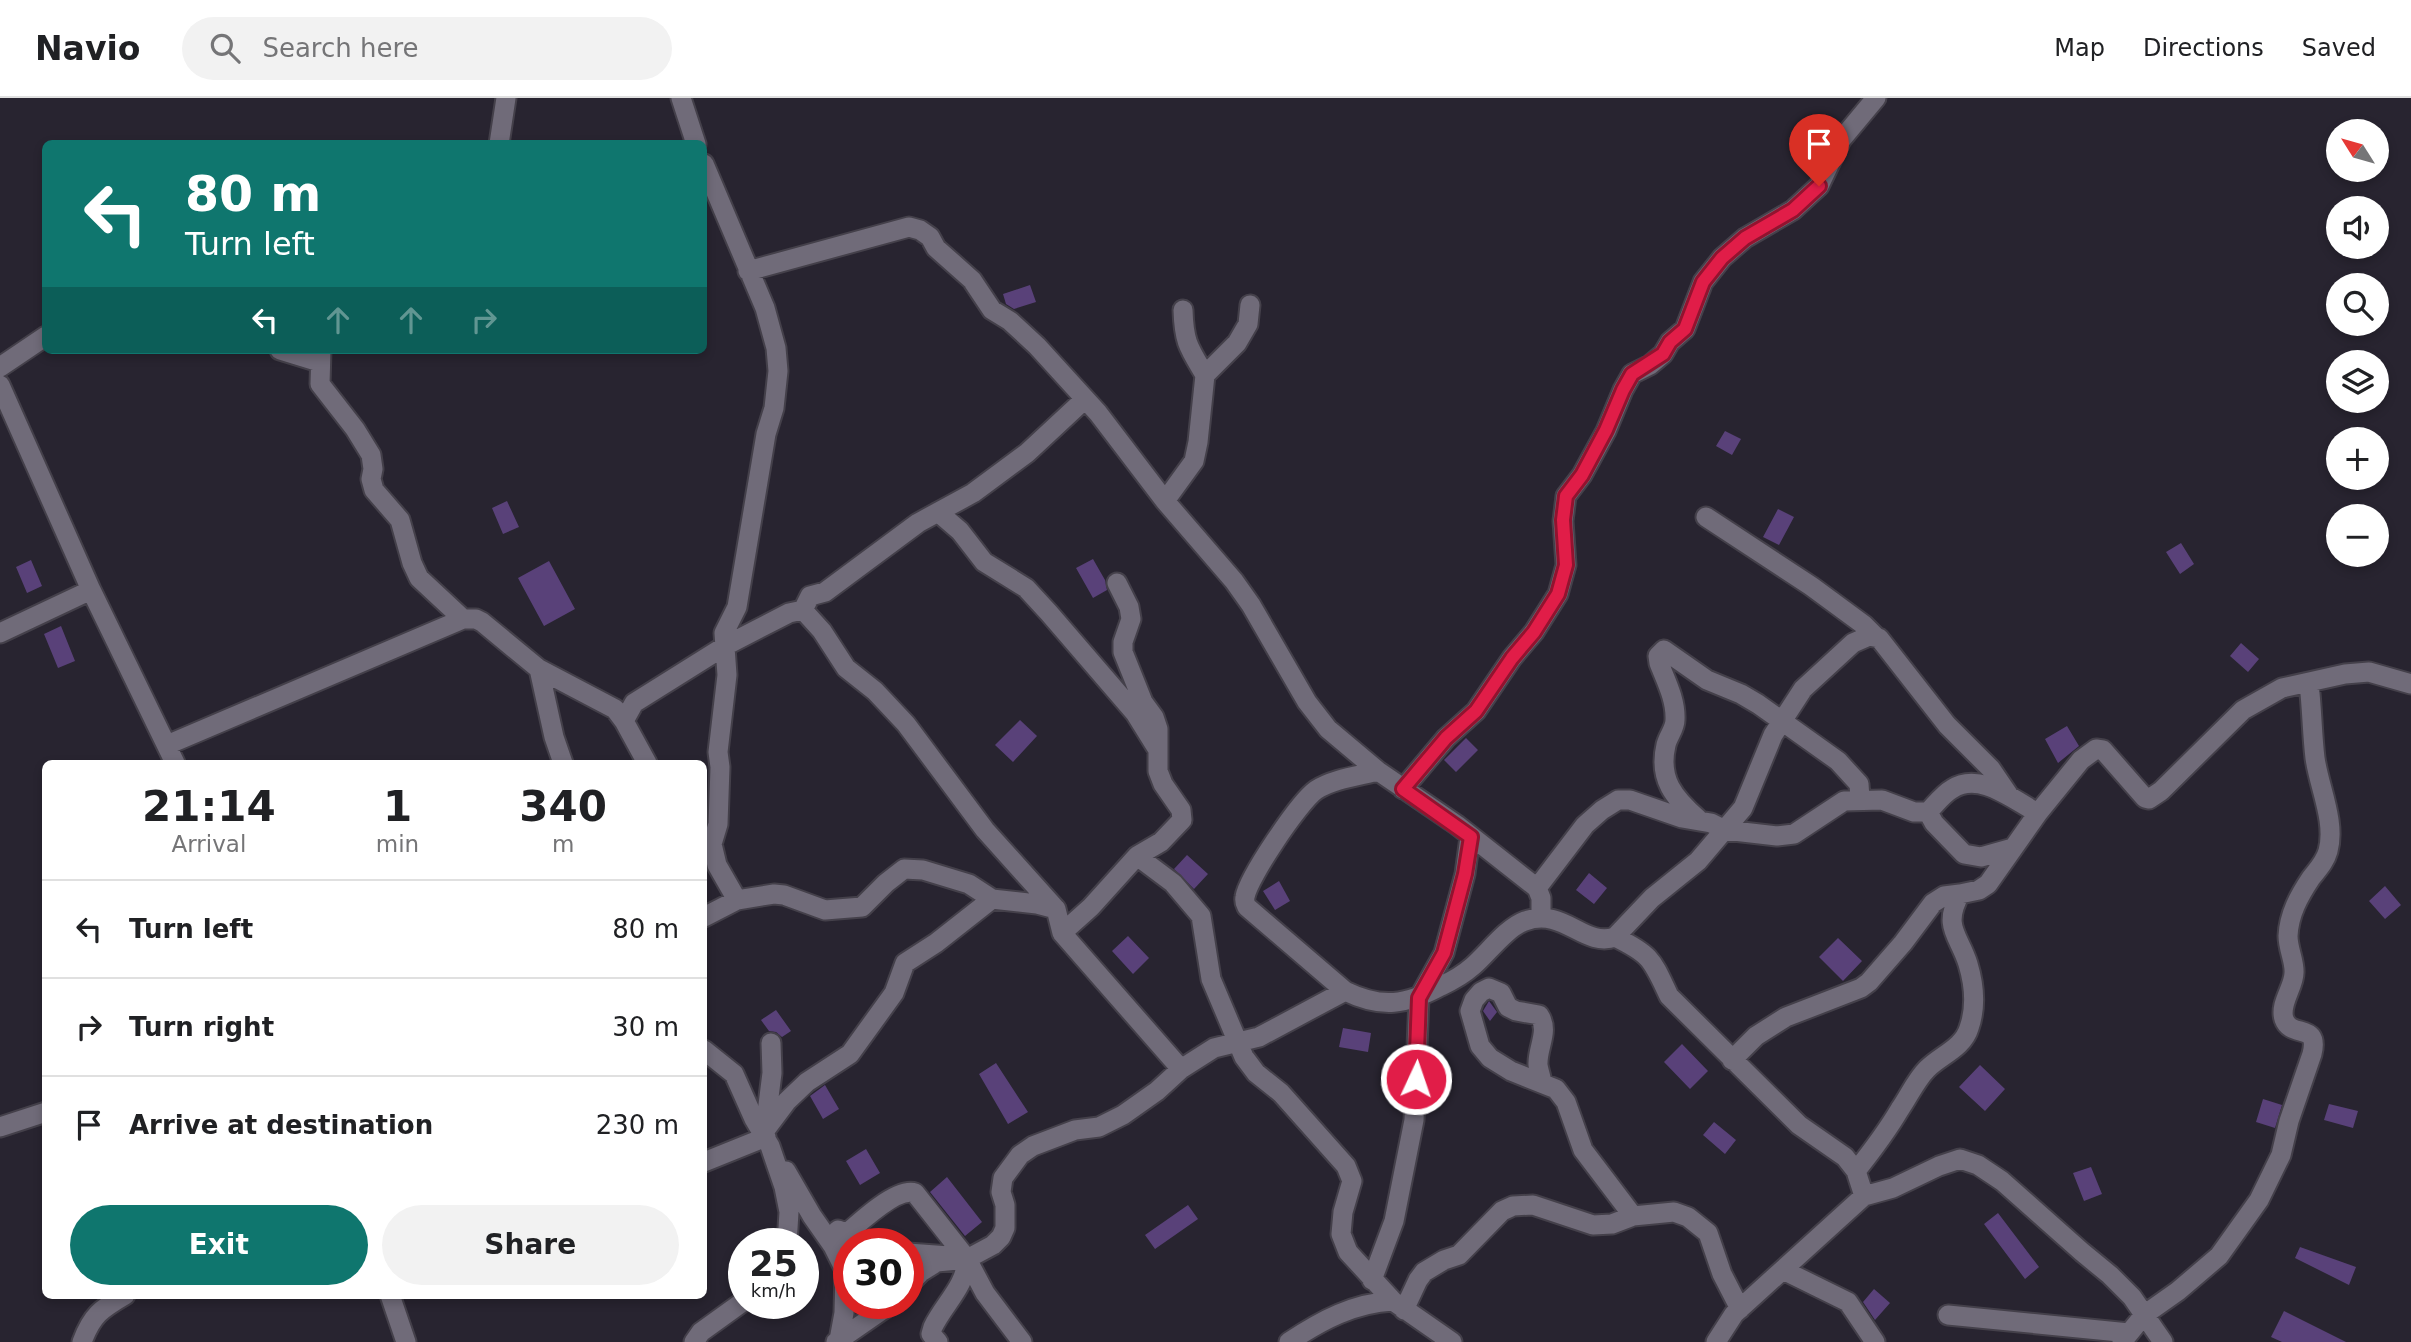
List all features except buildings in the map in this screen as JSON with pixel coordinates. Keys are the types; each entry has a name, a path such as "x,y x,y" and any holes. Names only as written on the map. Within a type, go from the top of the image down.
{"street":[{"path":"500,140 506,98"},
{"path":"681,98 695,140"},
{"path":"1403,789 1446,738 1476,711 1512,658 1534,632 1558,594 1566,565 1563,520 1566,496 1582,475 1632,374 1663,354 1670,342 1685,329 1703,282 1722,258 1745,238 1793,210 1819,186 1841,140 1876,98"},
{"path":"707,171 765,308 776,348 778,370 774,408 766,434 737,607 724,634 727,676 718,752 718,824 708,839 717,865 737,900"},
{"path":"748,271 909,227 930,237 936,248 972,280 992,310 1010,321 1037,346 1085,399 1164,501 1245,597 1307,702 1328,729 1378,771 1537,888 1541,898 1541,917"},
{"path":"1164,501 1194,461 1205,375 1237,344 1248,324 1250,305"},
{"path":"1183,310 1184,336 1191,355 1205,375"},
{"path":"0,367 42,339"},
{"path":"320,356 320,384 372,455 373,469 370,479 374,490 400,520 419,578 463,619"},
{"path":"0,385 91,590 174,760"},
{"path":"803,610 810,596 825,592 918,523 968,496 1027,453 1085,399"},
{"path":"960,531 968,496"},
{"path":"939,512 960,531 984,562 1026,588 1135,713 1158,750"},
{"path":"1706,517 1811,586 1864,625 1885,645 1947,724 1990,769 2012,799"},
{"path":"1062,933 1091,907 1137,856 1161,842 1182,821 1181,810 1163,784 1158,771 1158,729 1154,717 1143,702 1123,652 1123,642 1131,619 1129,607 1117,583"},
{"path":"0,633 91,590"},
{"path":"619,715 725,646 789,613 803,610"},
{"path":"803,610 822,631 846,668 874,691 906,724 985,830 1056,909 1062,933 1181,1069"},
{"path":"167,745 463,619 475,619 539,669 619,715 646,760"},
{"path":"1378,771 1334,782 1317,790 1301,804 1288,821 1244,898 1247,907 1345,990 1364,1000 1395,1003 1419,998 1471,968 1522,922 1541,917 1558,920 1598,939 1615,937 1652,898 1698,861 1744,808 1773,735 1803,689 1853,643 1875,636"},
{"path":"1699,820 1672,793 1665,779 1667,742 1675,720 1674,702 1659,663 1661,652 1668,651 1707,680 1741,694 1838,761 1859,784 1860,799"},
{"path":"539,669 562,760"},
{"path":"1732,1060 1756,1036 1786,1017 1861,988 1878,974 1933,904 1944,896 1979,890 1988,884 2038,813 2081,760 2096,749 2103,750 2145,798 2152,798 2242,710 2282,688 2345,674 2368,672 2411,684"},
{"path":"1948,1315 2126,1337 2144,1315 2178,1291 2219,1256 2259,1200 2281,1154 2289,1121 2315,1044 2308,1032 2292,1029 2285,1021 2283,1012 2295,972 2289,955 2290,915 2325,859 2332,830 2316,765 2309,684"},
{"path":"1537,888 1585,825 1618,800 1630,800 1725,830 1777,836 1794,834 1844,801 1882,800 1914,812 1928,812 1949,790 1968,783 1989,786 2038,813"},
{"path":"1928,812 1934,823 1964,854 1981,858 2012,848"},
{"path":"1372,1280 1394,1221 1414,1120 1419,998 1444,953 1465,874 1471,837"},
{"path":"1137,856 1173,883 1201,916 1211,979 1237,1042 1256,1073 1281,1093 1346,1166 1352,1181 1343,1212 1341,1234 1348,1252 1399,1306 1452,1342"},
{"path":"707,915 737,900 774,894 825,910 862,907 904,869 923,870 969,884 992,899 1056,909"},
{"path":"1856,1171 1881,1139 1919,1079 1928,1068 1957,1046 1969,1030 1974,989 1967,961 1954,934 1952,919 1953,906 1960,894"},
{"path":"707,1161 766,1139 787,1101 807,1082 850,1054 894,993 905,963 936,943 992,899"},
{"path":"1615,937 1639,949 1650,959 1669,996 1799,1125 1845,1157 1856,1171 1864,1196"},
{"path":"1542,1082 1538,1065 1545,1031 1539,1015 1508,1007 1501,993 1495,989 1489,988 1481,992 1474,1000 1471,1011 1480,1046 1490,1058 1511,1071 1556,1089 1566,1102 1583,1150 1633,1216"},
{"path":"924,1270 937,1262 967,1259 993,1245 1001,1237 1005,1228 1005,1205 1001,1192 1003,1178 1020,1155 1043,1142 1075,1130 1099,1127 1123,1115 1157,1091 1181,1069 1214,1048 1259,1037 1345,990"},
{"path":"771,1043 772,1073 766,1139 812,1216 833,1234"},
{"path":"707,1052 734,1074 766,1139 785,1187 789,1212 788,1228"},
{"path":"0,1127 42,1113"},
{"path":"1716,1342 1734,1314 1864,1196 1893,1188 1960,1159 1978,1165 2002,1181 2110,1275 2132,1297 2163,1342"},
{"path":"854,1228 897,1196 910,1191 915,1193 967,1259 985,1293 1023,1342"},
{"path":"1399,1306 1424,1272 1444,1260 1460,1255 1502,1212 1513,1206 1533,1205 1593,1225 1612,1224 1633,1216 1674,1212 1688,1217 1709,1233 1723,1274 1740,1309"},
{"path":"924,1254 967,1259"},
{"path":"938,1342 931,1334 933,1327 967,1271 967,1259"},
{"path":"1783,1270 1848,1302 1875,1342"},
{"path":"82,1342 89,1322 102,1308 118,1299"},
{"path":"391,1299 406,1342"},
{"path":"1300,1339 1332,1317 1369,1303 1399,1306"},
{"path":"694,1342 701,1332 728,1313"},
{"path":"837,1341 842,1319"},
{"path":"837,1341 869,1319"}],"route":[{"path":"1416,1079 1419,998 1444,953 1465,874 1471,837 1403,789 1446,738 1476,711 1512,658 1534,632 1558,594 1566,565 1563,520 1566,496 1582,475 1632,374 1650,365 1663,354 1670,342 1685,329 1703,282 1722,258 1745,238 1793,210 1819,186"}]}
